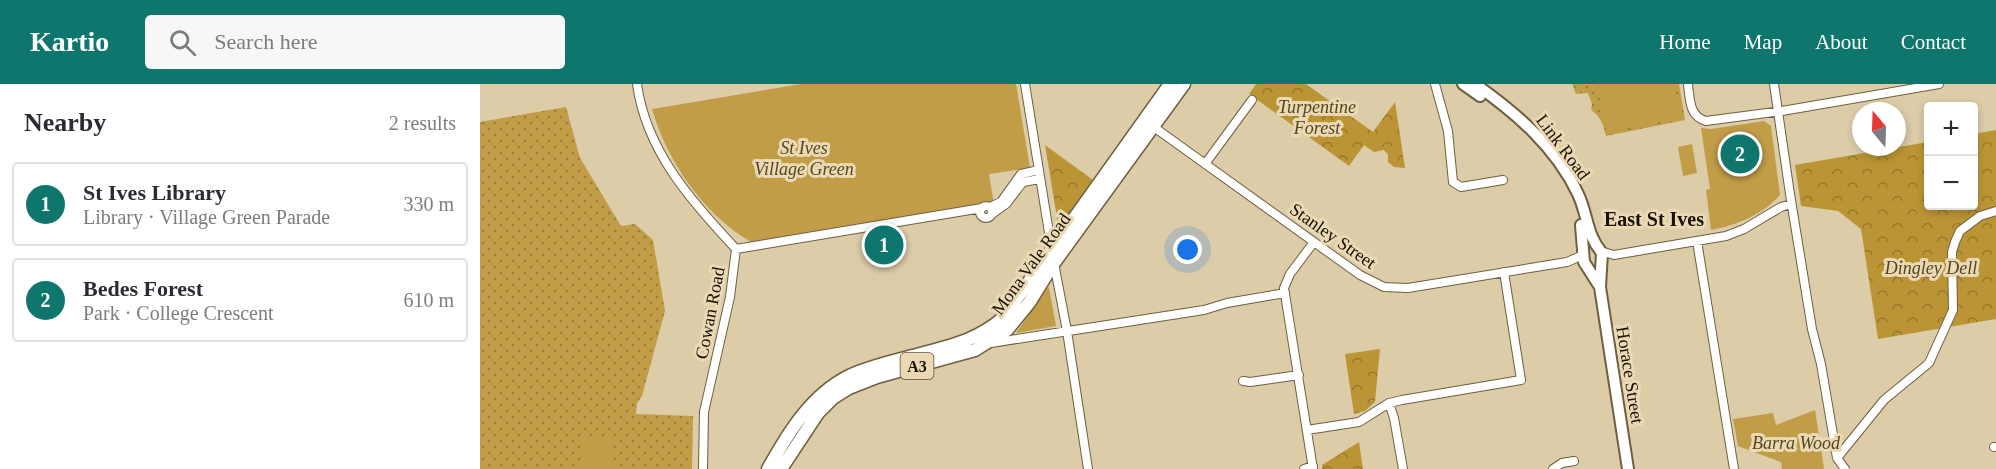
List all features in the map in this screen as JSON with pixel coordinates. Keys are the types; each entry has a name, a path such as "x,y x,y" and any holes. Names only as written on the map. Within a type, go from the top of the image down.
{"highway":[{"name":"Mona Vale Road","path":"781,469 804,431 833,398 867,380 965,353 997,337 1016,319 1149,123 1170,84"},
{"name":"Mona Vale Road","path":"768,469 798,422 827,389 860,371 960,344 986,332 1008,311 1149,123 1184,84"}],"main road":[{"name":"Link Road","path":"1463,84 1510,118 1543,149 1556,166 1569,188 1579,215 1585,260"},
{"name":"Link Road","path":"1474,84 1520,119 1556,159 1579,196 1588,231 1599,250"},
{"path":"1591,248 1599,250 1603,257 1602,265 1595,269 1585,260 1591,248"},
{"name":"Horace Street","path":"1585,260 1600,287"},
{"name":"Horace Street","path":"1602,265 1600,287 1628,469"}],"street":[{"name":"Cowan Road","path":"638,84 650,130 666,163 686,194 736,249 730,297 704,412 702,469"},
{"path":"1025,84 1088,469"},
{"path":"1435,84 1448,131 1451,178 1454,184 1461,187 1503,180"},
{"path":"1688,84 1693,113 1706,122 1938,84"},
{"path":"1774,84 1812,329 1821,364 1837,458 1845,469"},
{"path":"1205,164 1252,100"},
{"name":"Stanley Street","path":"1149,123 1369,281 1391,289 1585,260"},
{"path":"736,249 983,210 1006,204 1023,182 1040,174"},
{"path":"1599,250 1614,255 1726,236 1791,204"},
{"path":"1837,458 1884,400 1929,363 1953,310 1952,252 1954,242 1960,231 1980,216 1996,211"},
{"path":"1697,241 1734,469"},
{"path":"1304,469 1313,467 1284,286 1314,242"},
{"path":"1602,265 1614,255"},
{"path":"1307,430 1359,422 1389,403 1521,380 1504,272"},
{"path":"985,344 1202,310 1227,303 1285,293"},
{"path":"1243,381 1299,375"},
{"path":"1389,403 1394,418 1402,469"},
{"path":"1553,469 1574,461"}],"green space":[{"name":"St Ives Village Green","path":"801,84 1016,84 1030,168 989,174 994,204 751,242 717,217 689,184 667,148 652,109"},
{"name":"Turpentine Forest","path":"1256,84 1306,84 1373,132 1395,102 1405,168 1394,167 1388,162 1388,155 1384,150 1374,152 1364,145 1349,166 1249,94"},
{"path":"1572,84 1679,84 1685,120 1606,136 1601,121 1591,110 1592,104 1588,93 1576,94"},
{"path":"1598,84 1674,84 1680,118 1606,132"},
{"path":"566,107 580,158 621,226 635,224 653,240 665,311 642,396 637,403 636,414 693,416 692,469 480,469 480,122"},
{"path":"1764,121 1771,126 1780,195 1765,208 1748,218 1711,230 1706,190 1710,189 1701,128 1711,129"},
{"name":"Dingley Dell","path":"1996,130 1996,319 1878,339 1861,229 1838,211 1801,206 1795,165 1852,155 1906,156 1906,146 1924,143 1924,210 1978,210 1978,133"},
{"path":"1692,144 1697,173 1683,176 1678,147"},
{"path":"1045,145 1093,180 1060,225 1058,224"},
{"path":"1048,287 1056,326 1016,333"},
{"path":"1380,349 1375,402 1365,411 1354,414 1345,354"},
{"name":"Barra Wood","path":"1815,410 1824,469 1782,469 1781,462 1738,446 1733,419 1773,413 1776,425"},
{"path":"582,437 614,437 614,469 582,469"},
{"path":"1359,442 1363,469 1322,469 1322,465"}],"place":[{"name":"Bedes Forest","path":"1740,154"},
{"name":"St Ives Library","path":"884,245"}],"district":[{"name":"East St Ives","path":"1654,219"}]}
